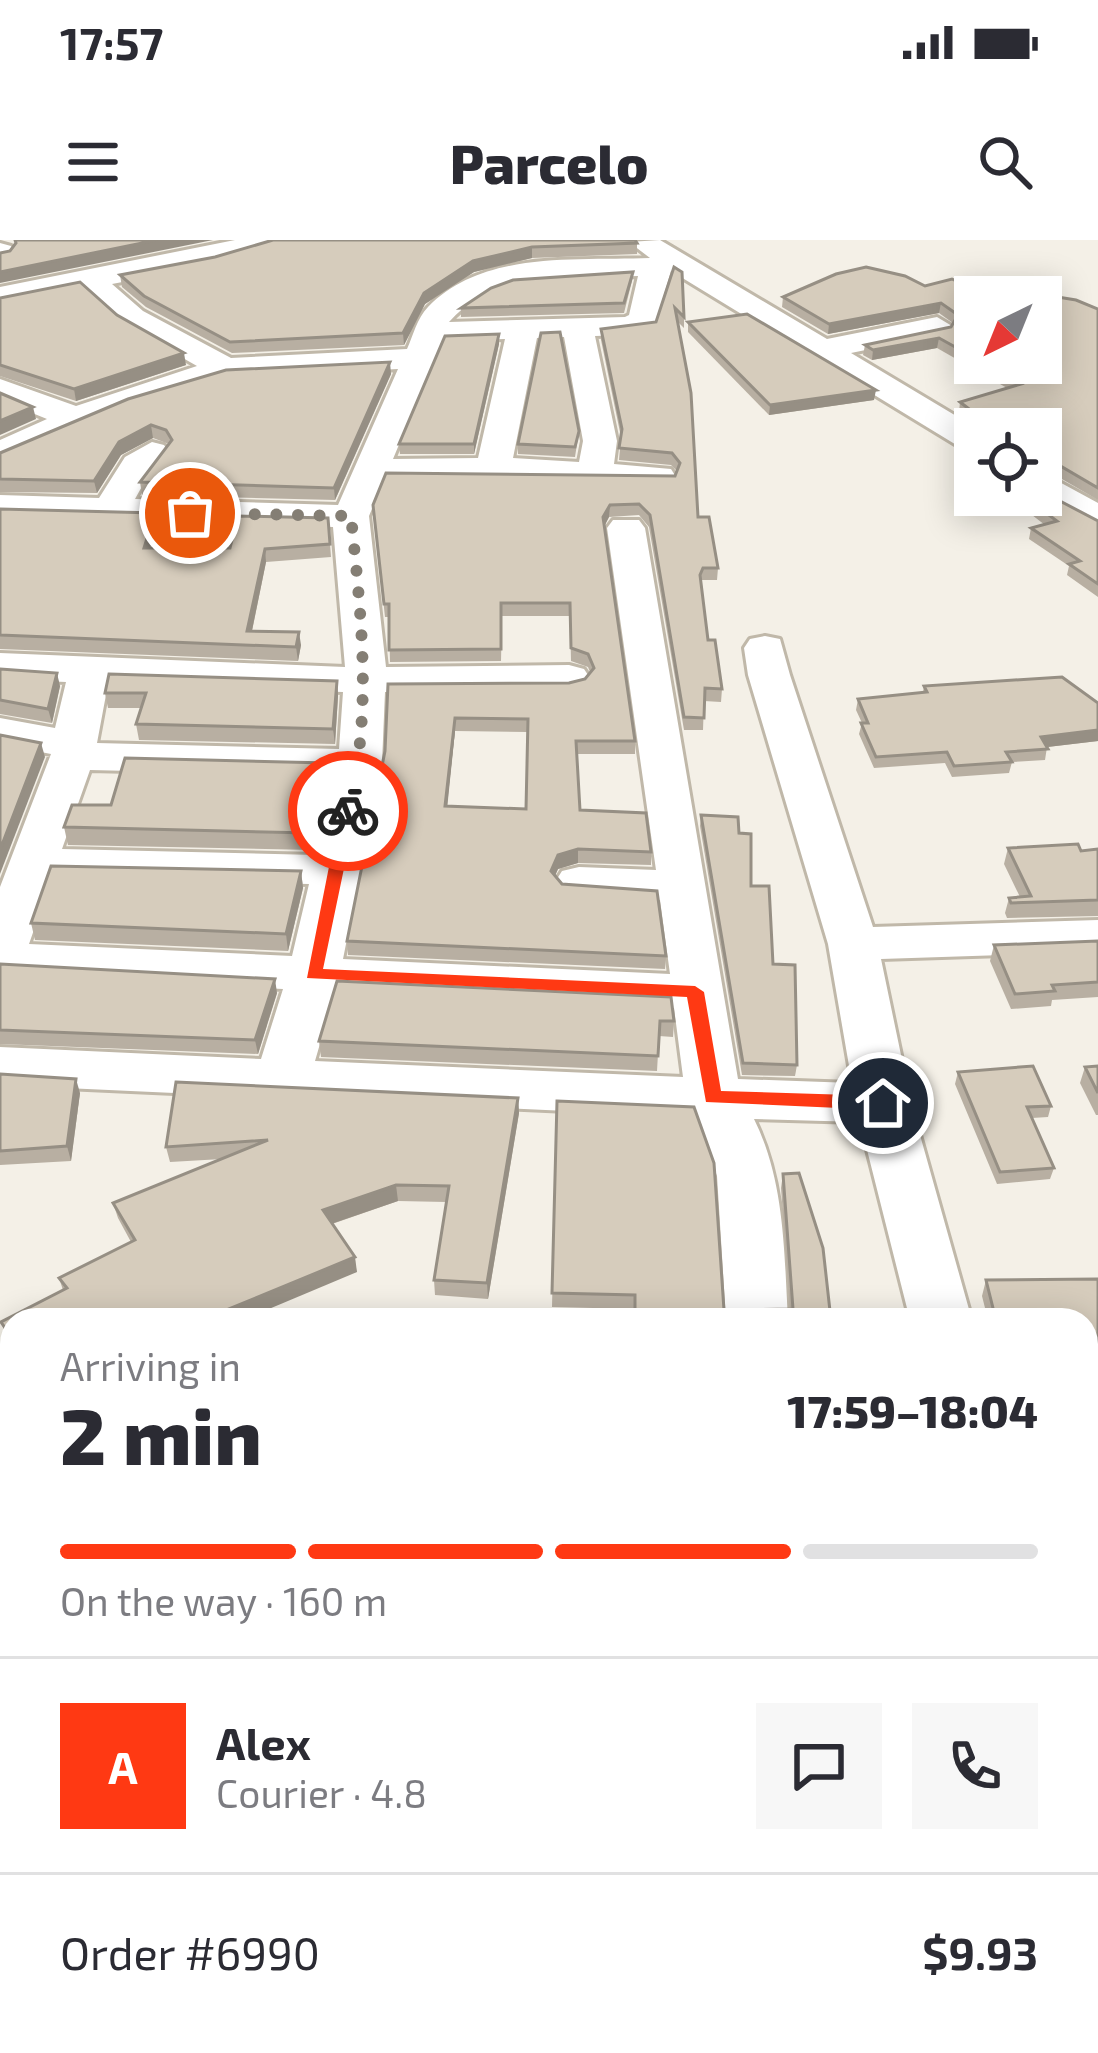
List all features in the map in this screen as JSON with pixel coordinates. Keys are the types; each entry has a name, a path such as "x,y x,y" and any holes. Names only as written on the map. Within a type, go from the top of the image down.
{"street":[{"path":"0,296 216,255 266,240"},
{"path":"0,453 74,417 188,378 225,382 523,330 578,330 643,321 657,251"},
{"path":"283,1076 314,974 360,763 366,657 351,516 437,315 452,299 521,272 657,251 954,429"},
{"path":"88,278 132,317 225,382"},
{"path":"827,349 937,326"},
{"path":"493,468 523,330"},
{"path":"578,330 601,441 596,474"},
{"path":"0,389 74,417"},
{"path":"110,512 137,464 152,452"},
{"path":"373,470 493,468 658,476"},
{"path":"0,506 351,516"},
{"path":"626,528 713,1098 728,1118 744,1161 756,1308"},
{"path":"765,649 853,944 883,1103 938,1308"},
{"path":"0,666 364,680 569,679"},
{"path":"92,671 73,750 0,956 695,992"},
{"path":"0,730 73,750 360,763"},
{"path":"32,862 333,870"},
{"path":"579,882 683,886"},
{"path":"853,944 1098,936"},
{"path":"0,1066 883,1103"}],"building":[{"path":"15,240 157,240 0,272 0,253 10,251"},
{"path":"273,240 637,243 532,247 473,261 424,293 403,333 230,342 144,296 120,275 215,257"},
{"path":"674,267 682,272 684,317 675,308 691,393 698,517 709,517 718,568 703,568 700,575 708,640 715,640 722,689 705,688 704,718 684,717 650,515 639,504 610,505 603,517 635,741 576,741 580,810 646,813 651,852 578,849 558,855 551,871 562,884 657,891 666,956 347,941 385,751 388,684 569,683 585,679 594,668 588,654 571,648 570,603 501,603 501,649 389,650 389,604 384,604 373,505 386,473 675,476 680,463 672,453 619,448 622,429 601,329 656,322","holes":["455,718 528,719 526,809 445,806"]},
{"path":"866,267 925,286 952,279 954,312 941,303 829,324 783,297 836,274"},
{"path":"633,272 624,303 461,308 513,280"},
{"path":"80,282 117,315 184,353 74,389 0,365 0,298"},
{"path":"1062,298 1098,309 1098,488 1062,467 1062,408 968,408 960,402 1021,384 1062,384"},
{"path":"747,314 876,390 770,405 688,322"},
{"path":"954,322 954,346 939,338 873,350 865,345 951,327"},
{"path":"560,332 579,431 575,447 518,444 541,333"},
{"path":"499,334 474,444 399,444 445,336"},
{"path":"390,362 334,488 140,482 172,440 166,430 151,425 119,442 94,481 0,479 0,453 128,399 226,370"},
{"path":"0,393 33,407 0,421"},
{"path":"1062,502 1098,521 1098,584 1069,564 1080,561 1031,528 1057,521 1050,516 1062,516"},
{"path":"0,509 155,513 144,548 230,548 238,516 328,518 330,544 265,549 247,631 299,632 296,647 0,635"},
{"path":"0,669 57,673 48,709 0,700"},
{"path":"109,674 337,681 333,729 136,724 146,693 105,693"},
{"path":"1062,677 1098,703 1098,730 1041,737 1048,749 1006,752 1012,762 954,766 947,752 876,757 861,723 868,723 858,699 927,692 924,686"},
{"path":"0,735 41,743 0,850"},
{"path":"125,758 327,763 310,833 64,827 72,805 111,805"},
{"path":"701,815 738,817 739,833 751,834 751,886 769,886 773,964 795,965 797,1065 743,1063"},
{"path":"1078,844 1081,851 1098,849 1098,900 1011,903 1009,898 1031,896 1008,848"},
{"path":"51,866 301,871 286,934 31,923"},
{"path":"1098,941 1098,982 1052,985 1055,991 1015,994 994,945"},
{"path":"0,964 275,979 255,1040 0,1030"},
{"path":"337,981 671,997 674,1021 660,1021 658,1056 319,1041"},
{"path":"1033,1066 1051,1106 1027,1107 1054,1168 1000,1172 958,1072"},
{"path":"1098,1066 1098,1093 1085,1067"},
{"path":"0,1074 76,1079 67,1146 0,1151"},
{"path":"176,1082 518,1098 487,1283 434,1280 449,1186 396,1185 323,1210 355,1257 231,1308 28,1308 67,1288 59,1278 135,1240 113,1203 268,1140 166,1147"},
{"path":"557,1101 694,1107 714,1163 724,1308 635,1308 635,1295 552,1293"},
{"path":"799,1173 823,1248 830,1308 793,1308 783,1174"},
{"path":"1098,1279 1098,1308 993,1308 986,1280"}],"way so far":[{"path":"190,513 351,516 366,668 360,763 348,811"}],"route":[{"path":"348,811 314,974 695,992 713,1098 883,1103"}]}
